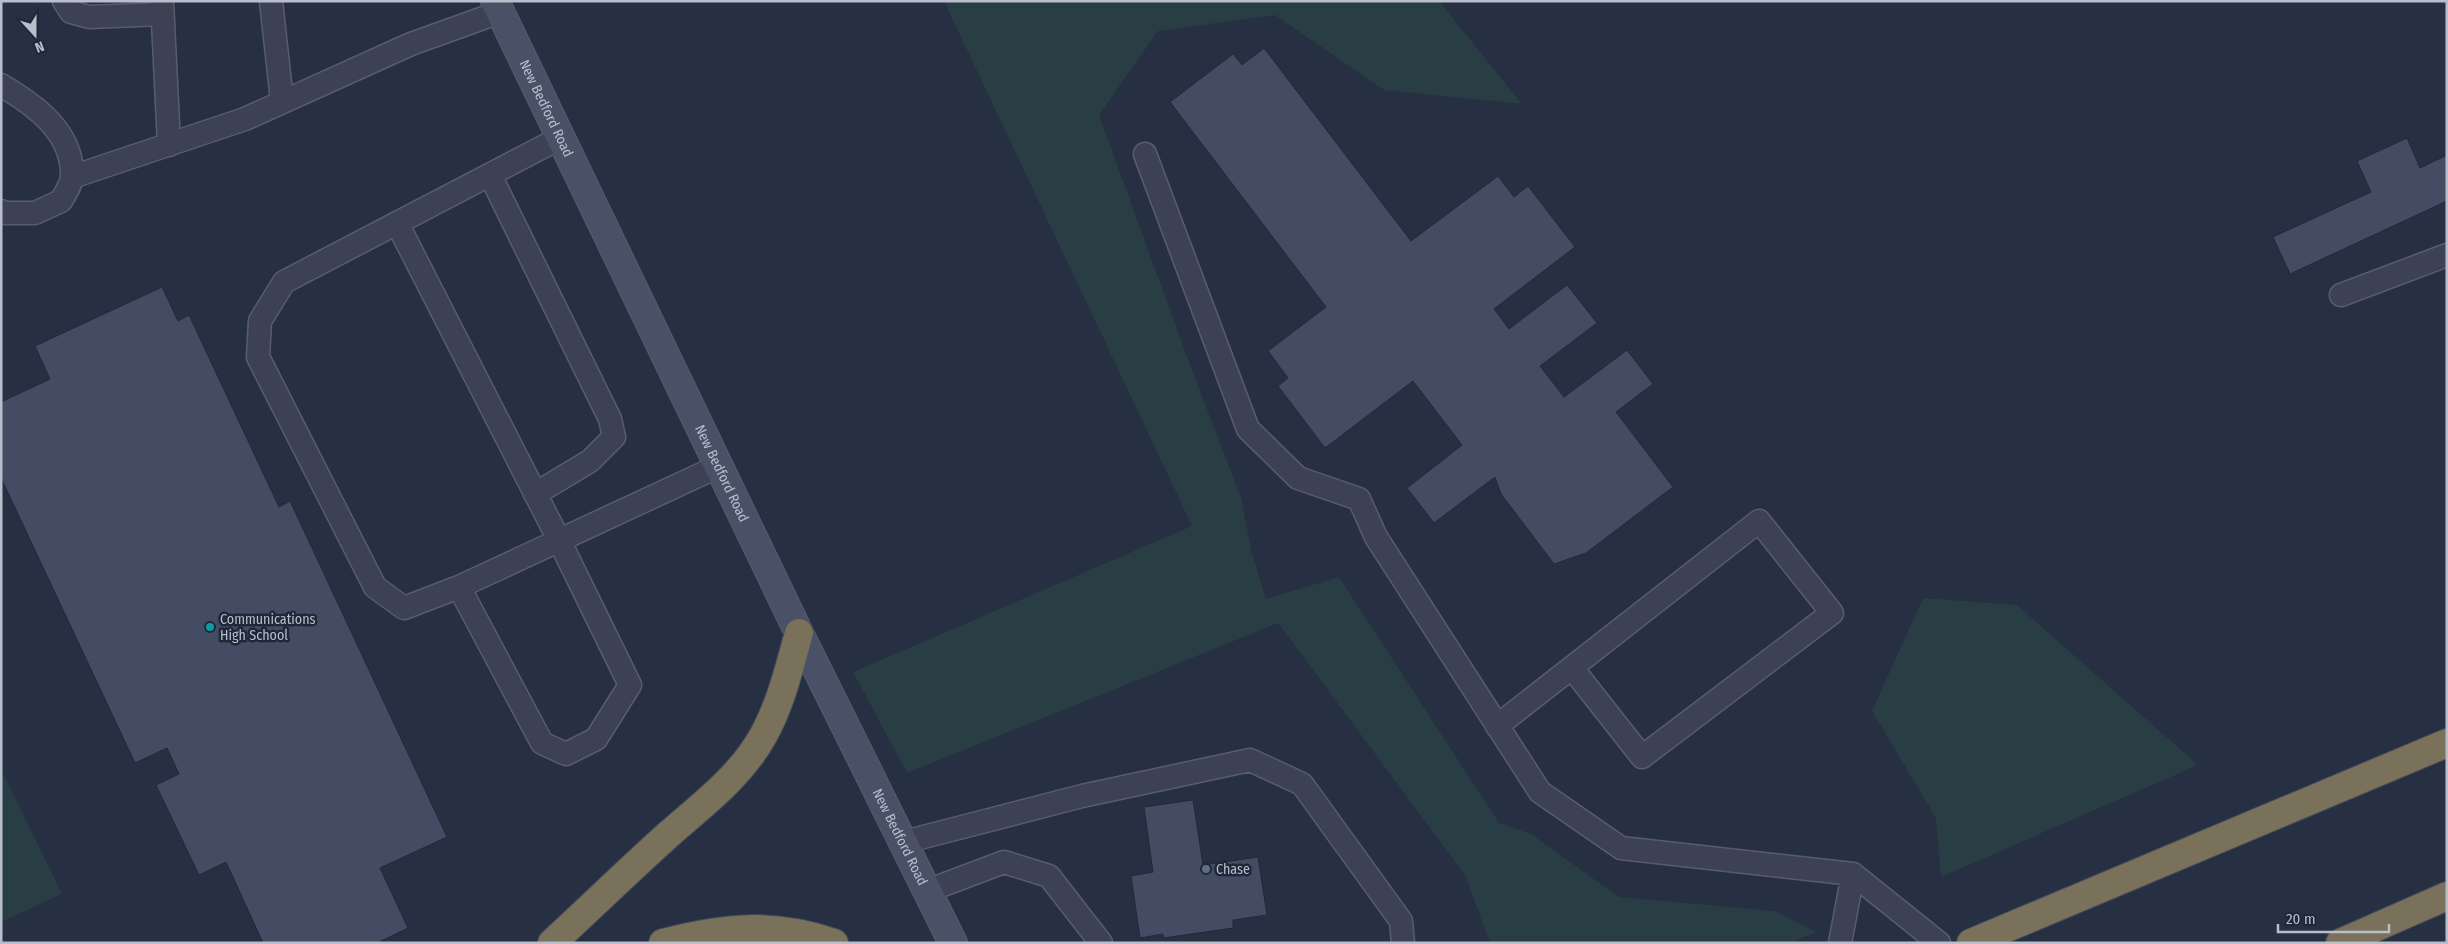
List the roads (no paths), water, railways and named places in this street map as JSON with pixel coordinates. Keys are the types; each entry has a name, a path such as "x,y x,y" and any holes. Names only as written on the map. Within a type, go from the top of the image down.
{"highway":[{"path":"552,943 668,835 718,792 744,764 762,737 779,702 799,633"},
{"path":"1971,943 2447,743"},
{"path":"2340,943 2447,896"},
{"path":"663,943 707,932 739,928 771,928 802,933 834,943"}],"street":[{"name":"New Bedford Road","path":"497,7 799,633 953,943"}],"lane":[{"path":"64,1 71,12 89,16 162,7 169,145"},
{"path":"271,1 282,101"},
{"path":"72,178 245,119 497,7"},
{"path":"1,85 31,102 49,121 68,147 72,178 61,201 35,213 4,213 1,211"},
{"path":"560,138 284,282 260,320 258,357 375,587 404,608 459,587 719,466"},
{"path":"1145,154 1248,429 1298,478 1359,499 1376,537 1540,792 1621,848 1853,874 1939,943"},
{"path":"490,174 610,419 614,437 590,461 535,494"},
{"path":"397,223 560,540 630,685 596,740 566,754 542,743 459,587"},
{"path":"2341,295 2447,255"},
{"path":"1497,726 1759,520 1832,613 1642,757 1572,668"},
{"path":"904,842 1082,796 1250,760 1302,784 1401,921 1403,943"},
{"path":"927,891 1004,862 1049,876 1100,943"},
{"path":"1840,943 1853,874"}],"place":[{"name":"Communications High School","path":"210,627"},
{"name":"Chase","path":"1206,869"}]}
